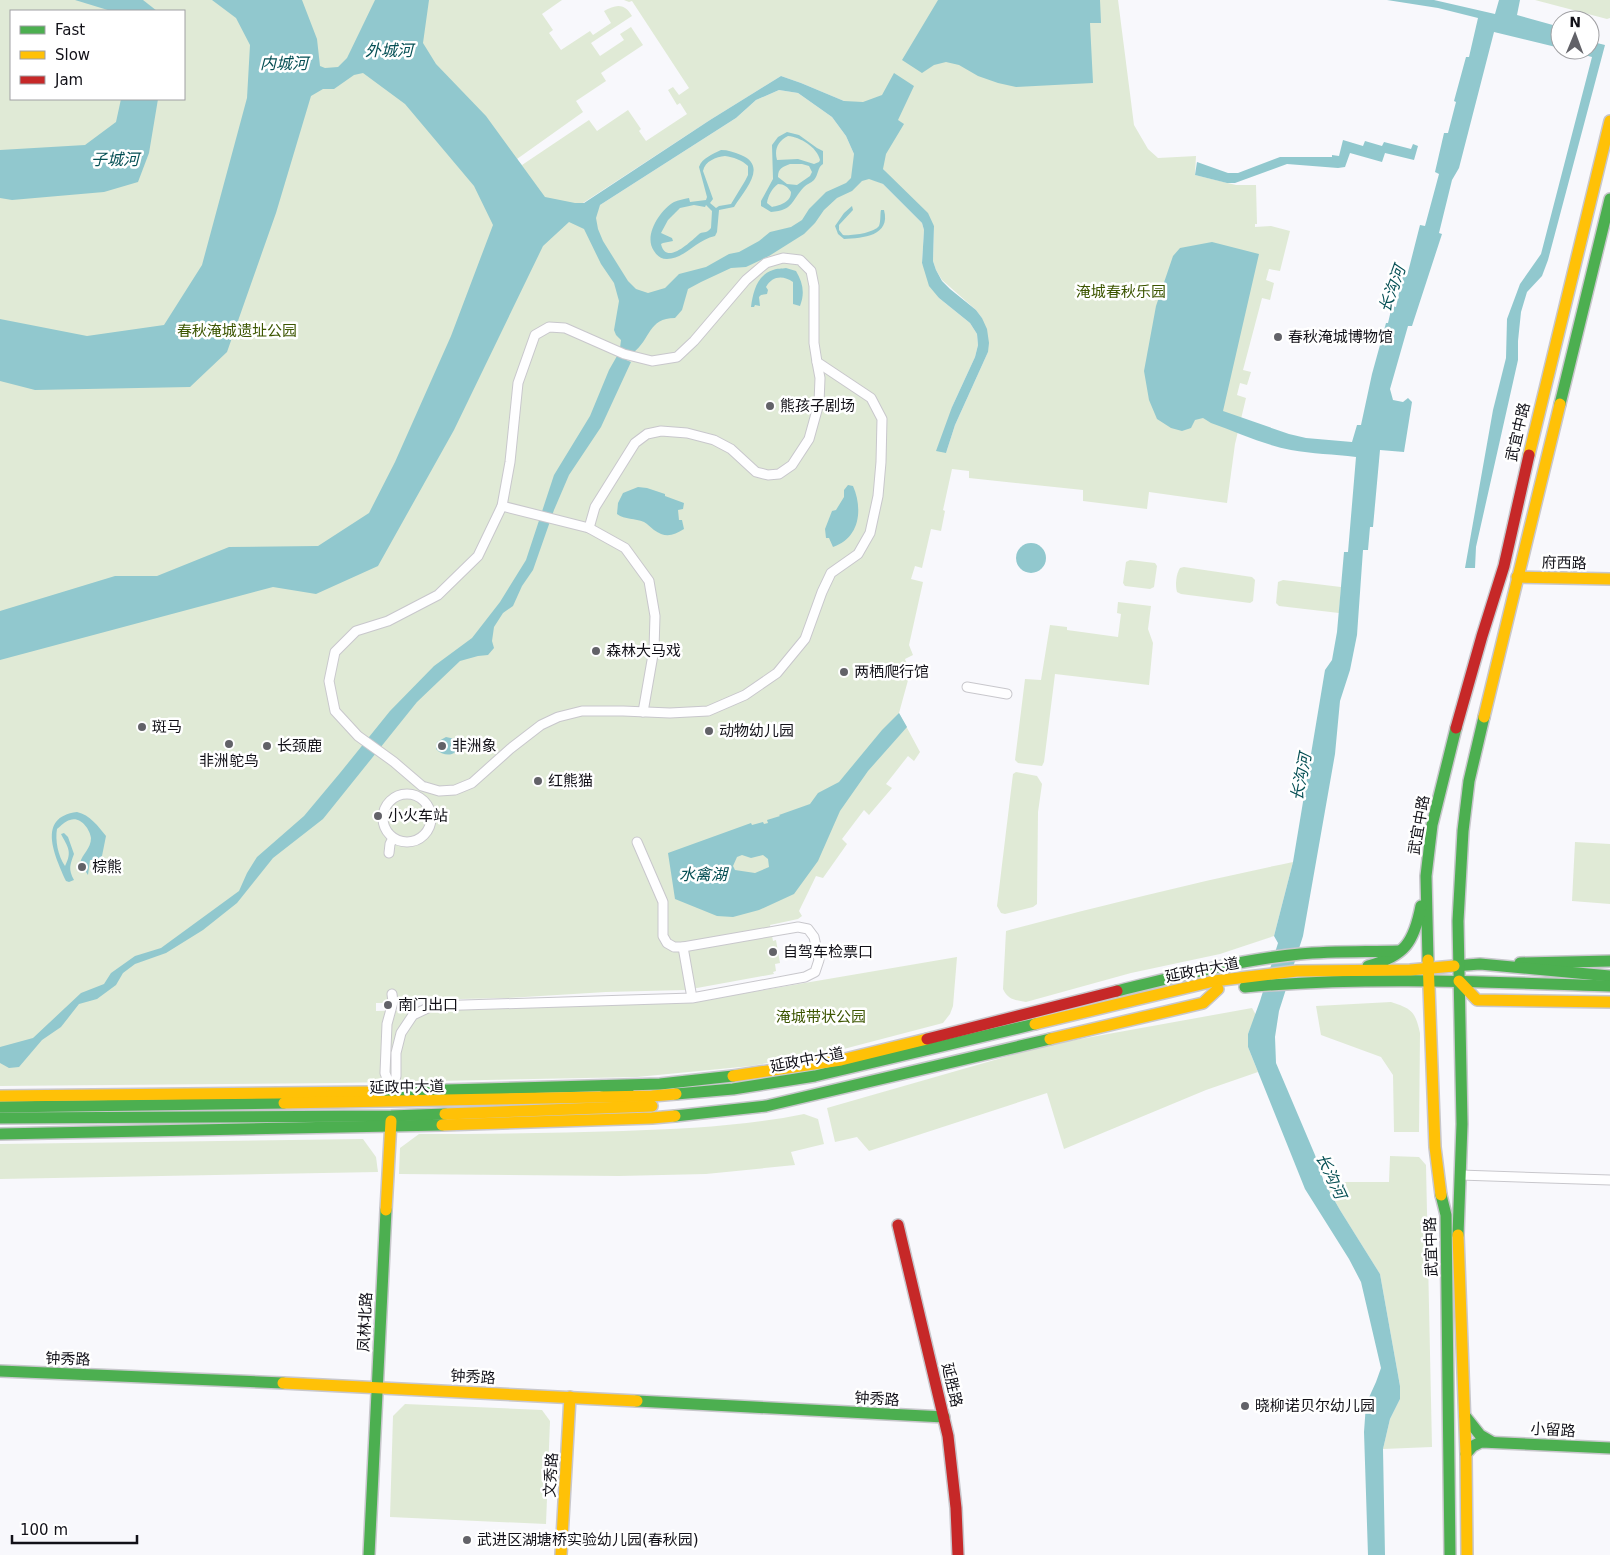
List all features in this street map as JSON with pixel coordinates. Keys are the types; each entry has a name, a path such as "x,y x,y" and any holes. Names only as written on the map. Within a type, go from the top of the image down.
{"main road":[{"name":"武宜中路","path":"1450,1555 1446,1215 1440,1191 1435,1147 1426,876 1432,825 1438,800 1482,636 1504,566 1538,413 1610,121"},
{"name":"武宜中路","path":"1467,1555 1465,1416 1458,1225 1462,1115 1458,921 1463,832 1469,781 1610,199"},
{"name":"府西路","path":"1518,577 1610,579"},
{"path":"1353,970 1383,962 1399,951 1413,937 1419,918 1426,876"},
{"path":"0,1096 391,1097 660,1084 742,1075 841,1060 1209,968 1302,954 1399,951"},
{"path":"1480,964 1610,961"},
{"name":"延政中大道","path":"0,1108 391,1097 656,1096 733,1089 815,1076 1216,985 1353,970 1410,970 1480,964 1610,976"},
{"name":"延政中大道","path":"1298,977 1610,986"},
{"path":"1459,981 1477,1000 1610,1002"},
{"name":"延政中大道","path":"0,1118 391,1122 655,1106 736,1098 818,1084 1216,985"},
{"path":"602,1086 656,1096"},
{"name":"凤林北路","path":"369,1555 391,1097"},
{"path":"0,1134 391,1122"},
{"name":"延胜路","path":"898,1225 948,1436 956,1508 958,1555"},
{"name":"钟秀路","path":"0,1371 377,1387 944,1417"},
{"name":"文秀路","path":"561,1555 570,1397"},
{"path":"1465,1416 1476,1431 1486,1440 1494,1442"},
{"name":"小留路","path":"1466,1454 1473,1446 1482,1442 1610,1448"}],"street":[{"path":"589,528 595,507 635,443 647,434 661,431 687,433 714,440 731,449 756,472 768,475 779,474 792,465 809,439 819,402 820,378 817,362 814,344 814,286 812,271 800,260 783,258 766,263 746,280 677,358 652,361 624,354 566,328 548,327 535,335 518,383 510,462 502,506 478,556 438,595 388,621 356,630 335,652 329,681 335,711 358,736 394,762 422,786 440,791 455,790 472,782 510,749 541,726 558,718 582,712 670,713 708,711 745,696 777,673 805,639 831,573 858,554 870,533 878,496 882,419 871,398 817,362"},
{"path":"502,506 589,528 625,548 649,581 655,616 654,649 643,712"},
{"path":"967,687 1007,694"},
{"path":"417,797 422,786"},
{"path":"397,796 417,797 426,804 430,811 430,826 426,833 413,842 393,838 386,830 384,823 383,815 386,807 397,796"},
{"path":"389,853 393,838"},
{"path":"391,1097 396,1076 396,1053 401,1033 413,1015 432,1006 692,998 805,978 815,972 819,960 814,937 808,929 798,927 684,947 674,947 667,943 663,936 663,902 637,842"},
{"path":"684,947 692,998"},
{"path":"391,1097 385,1073 387,1024 393,1002 392,994"},
{"path":"1460,1176 1610,1180"}],"green space":[{"path":"0,0 562,0 542,14 553,30 549,33 561,50 590,31 593,35 611,23 604,11 616,6 626,8 632,16 591,43 600,56 624,40 620,34 631,27 643,45 601,73 606,81 576,101 583,112 517,159 522,165 589,120 597,131 628,110 641,129 639,131 646,141 687,114 680,103 677,105 668,90 673,87 679,95 689,88 632,1 624,0 1118,0 1134,125 1148,149 1158,158 1196,156 1195,175 1236,185 1256,185 1257,224 1255,224 1255,227 1271,226 1290,231 1280,271 1269,269 1266,280 1274,283 1270,300 1262,298 1243,370 1251,372 1247,385 1240,383 1237,395 1246,398 1235,444 1227,503 1149,492 1147,509 1083,501 1083,490 969,478 969,471 952,469 943,510 945,511 941,531 931,529 922,568 915,566 911,579 923,582 909,645 913,655 905,659 910,673 899,713 920,752 914,761 908,756 886,784 892,788 869,815 864,810 842,839 847,844 823,878 816,876 799,911 802,916 798,919 770,925 773,941 776,940 780,963 775,964 776,971 773,972 774,974 686,990 376,1003 376,1011 687,1003 957,957 953,1006 950,1014 943,1023 836,1051 751,1066 637,1077 339,1083 0,1086","holes":["781,76 844,101 883,169 934,226 933,261 942,280 976,310 982,318 988,352 955,425 946,453 952,407 975,357 978,345 977,334 970,323 939,298 922,263 924,230 922,223 883,184 874,180 854,154 846,136 832,117 798,93 779,90 756,100 736,118 600,205 575,203 583,203"]},
{"path":"1535,0 1610,0 1610,18 1607,19 1600,17 1600,10 1573,10"},
{"path":"1130,560 1155,563 1157,566 1154,587 1150,589 1125,586 1123,583 1126,562"},
{"path":"1180,568 1252,577 1255,580 1253,601 1250,603 1181,594 1177,592 1176,580"},
{"path":"1283,580 1341,587 1339,613 1279,606 1276,603 1278,582"},
{"path":"1118,602 1151,606 1148,629 1153,643 1149,685 1055,674 1044,762 1042,766 1018,763 1015,760 1025,679 1041,680 1050,625 1067,627 1067,630 1118,637 1121,614 1117,613"},
{"path":"1016,772 1037,776 1042,784 1038,812 1037,904 1033,907 1005,914 1001,913 997,906 1013,774"},
{"path":"1575,842 1610,844 1610,904 1572,901"},
{"path":"1293,862 1274,936 1220,954 1131,973 1026,1002 1015,1000 1005,993 1003,989 1006,931 1150,894"},
{"path":"1391,1002 1408,1009 1414,1015 1420,1033 1419,1132 1394,1132 1393,1075 1381,1057 1321,1035 1316,1006"},
{"path":"1252,1008 1256,1015 1248,1034 1248,1047 1258,1072 1206,1090 1064,1149 1047,1093 869,1151 857,1137 835,1142 827,1108 1047,1045"},
{"path":"804,1114 818,1119 824,1144 791,1152 795,1165 706,1174 619,1176 399,1174 400,1148 419,1134 546,1133 669,1129 737,1124"},
{"path":"363,1139 376,1157 378,1172 0,1179 0,1144"},
{"path":"1390,1156 1419,1157 1426,1165 1432,1447 1383,1449 1390,1419 1400,1399 1400,1386 1380,1274 1324,1182 1389,1182"},
{"path":"405,1404 542,1410 550,1421 546,1524 390,1517 393,1416"}],"water":[{"path":"75,0 143,0 156,10 108,10"},
{"path":"212,0 302,0 317,39 320,66 325,68 338,67 347,58 375,0 429,0 423,43 436,64 486,116 545,197 575,203 584,203 781,76 844,101 863,102 882,95 894,73 914,86 898,120 904,124 886,154 883,169 928,213 934,226 933,261 936,270 942,281 976,310 982,318 987,329 989,343 988,352 955,425 946,453 936,451 952,407 975,357 978,345 977,334 970,323 939,298 929,286 922,263 924,230 922,223 883,184 869,179 862,181 852,191 837,198 804,234 769,256 746,267 731,268 688,289 682,310 675,318 666,319 655,325 633,353 620,348 621,340 614,330 619,301 614,283 601,264 584,229 569,222 543,246 454,430 378,566 316,594 273,587 0,660 0,611 115,576 157,576 229,547 318,546 369,513 395,462 451,336 493,225 474,186 405,104 363,73 354,75 334,89 323,89 311,96 276,213 227,352 190,387 35,390 0,381 0,319 87,336 164,325 202,265 247,98 250,45 236,18","holes":["779,90 798,93 832,117 846,136 854,154 851,178 846,183 826,192 809,209 802,220 791,227 770,232 759,241 739,252 729,254 706,267 679,274 665,288 648,293 636,289 628,281 603,241 596,218 600,205 736,118 756,100"]},
{"path":"938,0 1100,0 1101,23 1090,23 1093,83 1016,87 978,76 959,65 946,62 934,65 922,73 902,60"},
{"path":"1387,0 1434,0 1495,14 1499,0 1520,0 1517,15 1550,24 1550,46 1494,32 1459,168 1452,180 1439,233 1442,234 1412,326 1408,326 1390,389 1393,400 1403,402 1408,398 1412,402 1404,452 1380,450 1373,527 1370,527 1368,550 1363,550 1357,635 1350,670 1340,701 1335,754 1303,936 1279,1011 1275,1037 1276,1063 1315,1155 1324,1182 1380,1274 1400,1386 1400,1399 1390,1419 1383,1449 1385,1555 1368,1555 1364,1432 1366,1404 1381,1368 1361,1282 1349,1259 1305,1189 1248,1047 1248,1034 1278,943 1274,936 1293,862 1325,670 1332,660 1337,632 1344,552 1348,552 1356,457 1281,448 1211,423 1203,418 1195,420 1191,428 1182,431 1171,428 1157,419 1149,400 1144,371 1156,306 1173,256 1180,248 1212,242 1259,254 1223,411 1289,434 1306,438 1352,442 1357,425 1361,425 1386,323 1388,323 1392,306 1396,307 1403,275 1407,276 1420,225 1425,226 1439,174 1435,172 1444,133 1448,133 1456,102 1454,101 1466,57 1469,57 1478,18 1438,8"},
{"path":"1600,44 1605,45 1548,260 1542,276 1527,292 1521,312 1518,360 1476,547 1475,568 1465,568 1493,410 1506,358 1507,319 1520,284 1541,254 1591,60 1600,60"},
{"name":"子城河","path":"121,100 158,100 149,153 138,182 104,192 12,200 0,198 0,150 85,145 116,122"},
{"path":"787,132 799,135 823,151 823,164 814,180 804,187 788,207 771,212 761,206 761,201 773,179 772,145 778,137","holes":["788,136 803,141 812,147 818,155 819,162 814,164 798,159 777,160 776,152 778,146","790,164 802,164 809,166 812,172 810,176 797,185 787,184 778,177 783,167","778,184 786,186 791,195 785,202 772,207 767,203 771,192"]},
{"path":"1343,140 1363,146 1365,141 1382,146 1384,142 1411,149 1413,144 1418,146 1414,160 1385,153 1382,162 1350,153 1345,167 1287,164 1235,183 1227,183 1195,175 1197,162 1228,173 1238,173 1280,157 1339,156"},
{"path":"721,150 731,151 749,160 753,165 752,179 734,207 719,210 715,236 702,241 680,256 667,259 661,258 655,253 651,245 652,231 655,224 663,211 674,202 689,198 690,202 706,200 707,197 699,167 705,159","holes":["725,156 746,164 748,166 748,175 731,204 716,208 710,203 713,199 703,171 711,160","694,205 705,207 706,205 712,211 711,228 673,253 668,253 661,244 673,241 672,238 661,233 668,220 680,208"]},
{"path":"852,206 853,210 839,225 839,230 843,235 862,234 876,228 880,224 881,210 884,210 885,219 883,225 874,234 844,239 838,234 835,226 844,213"},
{"path":"786,268 796,271 800,280 803,292 800,306 793,304 793,282 785,278 778,278 768,283 766,287 768,290 767,294 759,297 760,306 755,305 751,307 755,290 763,276 775,269"},
{"path":"617,356 631,362 601,427 569,475 554,510 533,570 522,586 513,606 503,613 494,627 492,641 494,648 488,655 460,661 417,702 323,819 273,858 237,903 203,930 166,953 135,964 123,973 116,985 97,999 79,1004 61,1027 42,1040 19,1067 9,1068 0,1063 0,1047 33,1038 81,993 104,984 111,973 135,956 161,948 239,891 257,857 304,816 390,711 434,666 472,638 500,602 526,560 554,475 590,416 609,370"},
{"path":"848,485 853,486 856,495 858,504 857,522 849,537 833,547 829,538 826,538 825,529 832,511 836,510 844,497 844,490"},
{"path":"638,487 665,494 665,496 684,503 683,509 678,510 679,520 682,520 684,529 673,535 665,535 658,533 644,522 617,514 618,503 623,493"},
{"path":"1031,543 1041,548 1046,558 1041,568 1031,573 1021,568 1016,558 1021,548"},
{"name":"水禽湖","path":"899,713 907,727 868,771 840,811 818,861 794,894 759,910 733,917 717,916 675,899 668,853 751,823 752,825 763,822 764,824 768,823 767,820 810,804 818,793 839,782 882,730","holes":["742,855 751,858 763,855 768,859 769,867 755,873 735,870 733,866 737,857"]},
{"path":"446,737 455,739 460,745 453,754 439,752 436,749 437,742"},
{"path":"77,812 90,818 106,836 102,856 98,860 90,860 88,875 80,863 91,842 87,827 74,819 66,821 57,829 58,848 65,866 69,852 61,834 64,833 68,837 74,854 70,867 74,880 69,882 66,881 57,860 52,839 53,829 56,821 64,815"}],"traffic: fast":[{"path":"1560,404 1610,199"},
{"path":"1458,1235 1462,1124 1458,921 1463,831 1469,781 1484,717"},
{"path":"1428,960 1426,876 1432,825 1456,728"},
{"path":"1368,966 1391,957 1406,946 1415,929 1421,906"},
{"path":"1117,991 1254,960 1325,952 1399,951"},
{"path":"1520,963 1610,961"},
{"path":"1454,966 1480,964 1610,976"},
{"path":"1245,987 1382,981 1610,986"},
{"path":"676,1094 733,1089 815,1076 1035,1024"},
{"path":"675,1116 766,1106 1050,1039"},
{"path":"372,1092 660,1084 733,1076"},
{"path":"602,1086 628,1091"},
{"path":"0,1107 284,1103"},
{"path":"0,1118 391,1116 445,1114"},
{"path":"0,1134 442,1125"},
{"path":"1441,1195 1446,1215 1450,1555"},
{"path":"369,1555 386,1210"},
{"path":"0,1371 283,1383"},
{"path":"637,1401 944,1417"},
{"path":"1465,1416 1480,1435 1492,1442"},
{"path":"1466,1454 1473,1446 1481,1442 1610,1448"}],"traffic: slow":[{"path":"1529,455 1610,121"},
{"path":"1484,717 1560,404"},
{"path":"1517,577 1610,579"},
{"path":"1428,960 1435,1147 1441,1195"},
{"path":"1035,1024 1214,981 1297,971 1410,970 1454,966"},
{"path":"1459,981 1477,1000 1610,1002"},
{"path":"1050,1039 1203,1003 1218,989"},
{"path":"733,1076 841,1060 927,1039"},
{"path":"0,1096 372,1092"},
{"path":"284,1103 676,1094"},
{"path":"445,1114 652,1106"},
{"path":"442,1125 675,1116"},
{"path":"386,1210 391,1121"},
{"path":"1458,1235 1466,1454 1467,1555"},
{"path":"283,1383 637,1401"},
{"path":"561,1555 570,1397"}],"traffic: jam":[{"path":"1456,728 1504,566 1529,455"},
{"path":"927,1039 1117,991"},
{"path":"898,1225 948,1436 956,1508 958,1555"}],"place":[{"name":"春秋淹城博物馆","path":"1278,337"},
{"name":"熊孩子剧场","path":"770,406"},
{"name":"森林大马戏","path":"596,651"},
{"name":"两栖爬行馆","path":"844,672"},
{"name":"斑马","path":"142,727"},
{"name":"动物幼儿园","path":"709,731"},
{"name":"非洲鸵鸟","path":"229,744"},
{"name":"长颈鹿","path":"267,746"},
{"name":"非洲象","path":"442,746"},
{"name":"红熊猫","path":"538,781"},
{"name":"小火车站","path":"378,816"},
{"name":"棕熊","path":"82,867"},
{"name":"自驾车检票口","path":"773,952"},
{"name":"南门出口","path":"388,1005"},
{"name":"晓柳诺贝尔幼儿园","path":"1245,1406"},
{"name":"武进区湖塘桥实验幼儿园(春秋园)","path":"467,1540"}],"water label":[{"name":"外城河","path":"389,50"},
{"name":"内城河","path":"284,63"},
{"name":"长沟河","path":"1392,289"},
{"name":"长沟河","path":"1301,777"},
{"name":"长沟河","path":"1331,1176"}],"park label":[{"name":"淹城春秋乐园","path":"1121,292"},
{"name":"春秋淹城遗址公园","path":"237,331"},
{"name":"淹城带状公园","path":"821,1017"}]}
